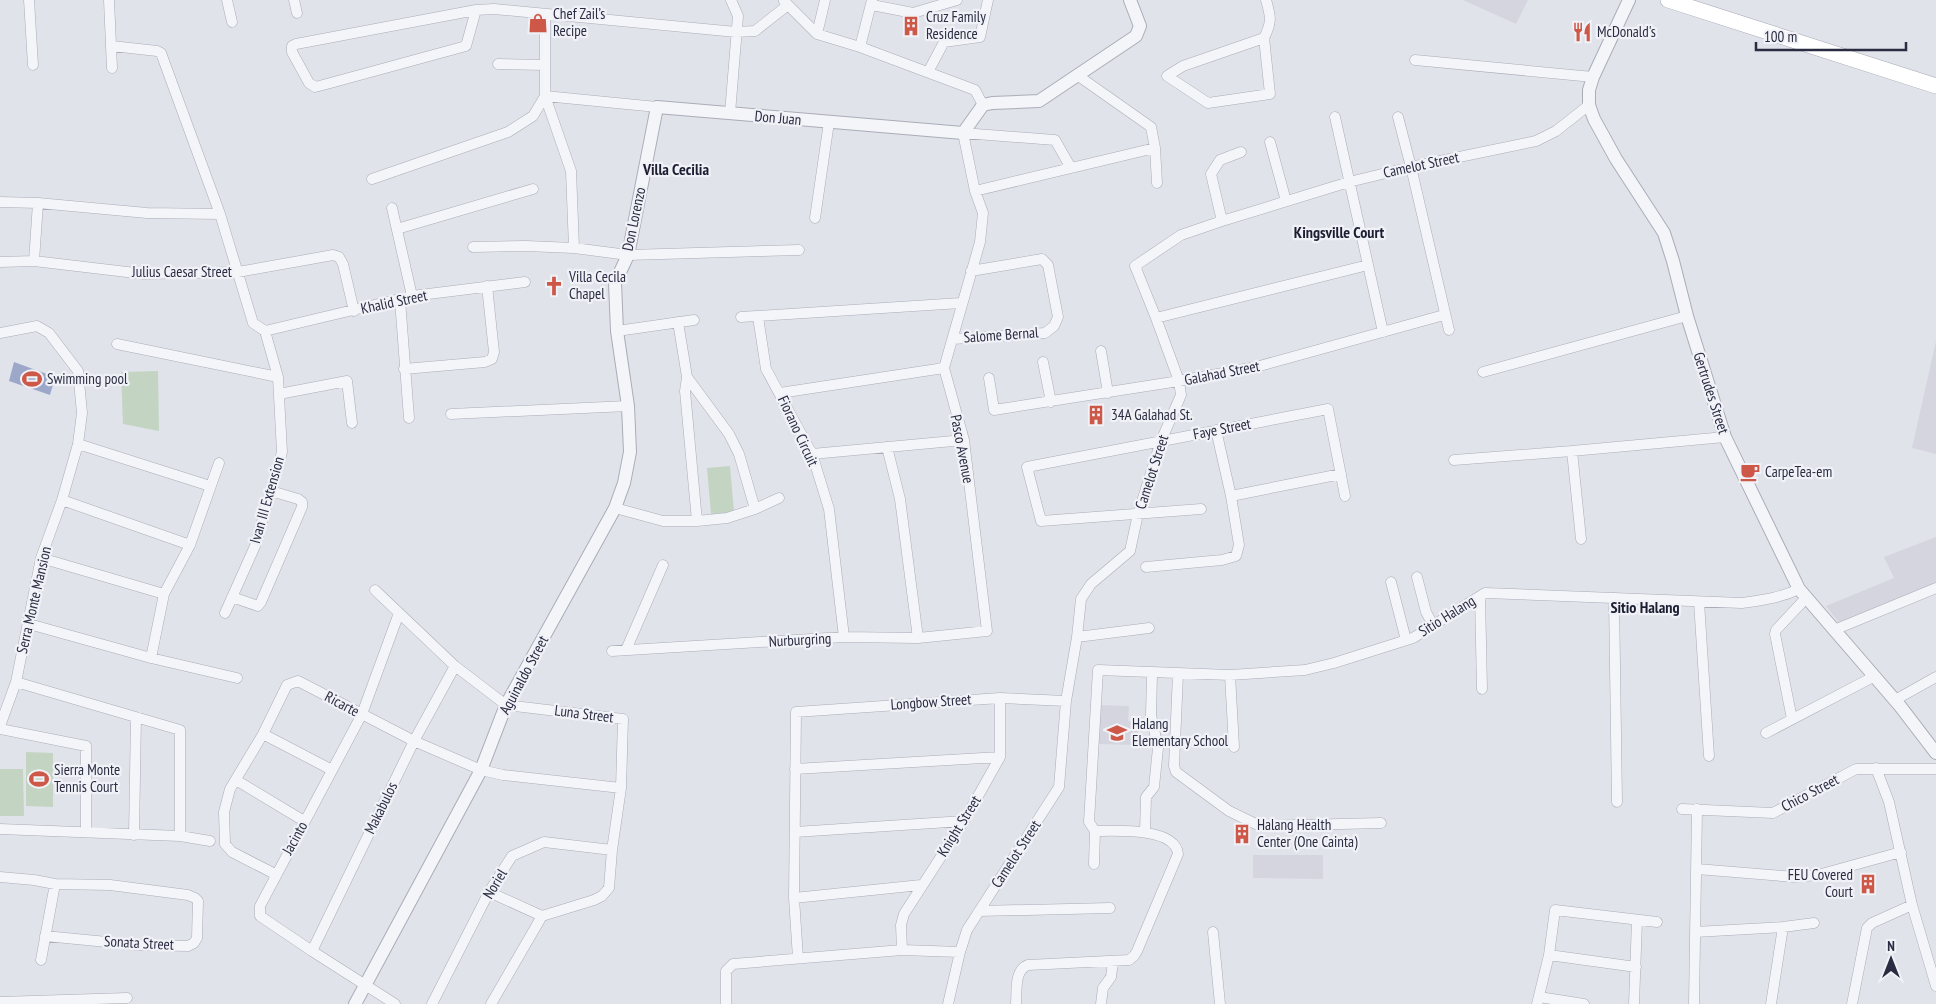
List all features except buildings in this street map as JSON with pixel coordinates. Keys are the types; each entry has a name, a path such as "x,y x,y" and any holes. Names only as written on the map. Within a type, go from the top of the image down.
{"main road":[{"path":"1668,0 1936,86"}],"street":[{"path":"29,0 33,65"},
{"path":"109,0 112,68"},
{"path":"227,0 232,22"},
{"path":"294,0 297,13"},
{"path":"730,0 738,16 730,113"},
{"path":"817,34 825,0"},
{"path":"860,47 872,2 913,12 957,0"},
{"path":"928,72 944,42 980,37 988,0"},
{"path":"780,393 944,368 961,303 980,242 983,213 975,191 963,134 983,105 992,103 1038,102 1136,36 1140,26 1130,0"},
{"path":"1264,38 1182,66 1167,76 1208,104 1270,94 1264,38 1270,26 1271,18 1266,0"},
{"path":"1589,105 1589,90 1593,77 1629,0"},
{"path":"476,10 466,46 315,87 309,83 292,52 292,46 296,44 476,10 494,4 544,14 736,32 755,31 786,2 817,34 860,47 975,90 983,105"},
{"path":"544,14 545,96 571,171 574,248"},
{"name":"Ivan III Extension","path":"112,46 161,53 220,214 253,323 265,332 278,377 282,452 255,546 225,613"},
{"path":"1415,60 1593,77"},
{"path":"498,64 544,65"},
{"path":"1076,75 1151,126 1158,183"},
{"path":"372,179 508,132 533,116 545,96"},
{"name":"Don Juan","path":"545,96 963,134"},
{"name":"Camelot Street","path":"948,1004 967,930 1059,787 1066,701 1077,637 1080,599 1091,584 1130,551 1138,514 1161,441 1181,395 1179,381 1135,266 1181,235 1286,201 1349,182 1411,167 1536,141 1556,131 1589,105"},
{"name":"Gertrudes Street","path":"1589,105 1616,159 1664,233 1687,316 1725,437 1802,594 1875,676 1936,753"},
{"name":"Don Lorenzo","path":"617,331 615,283 628,255 658,107"},
{"path":"1335,117 1383,332"},
{"path":"1398,117 1449,330"},
{"path":"815,218 829,122"},
{"path":"963,134 1054,140 1071,168"},
{"path":"1270,142 1286,201"},
{"path":"975,191 1155,148"},
{"path":"1222,221 1211,174 1220,160 1241,152"},
{"path":"396,229 533,189"},
{"path":"0,202 38,203 147,213 220,214"},
{"path":"34,262 38,203"},
{"path":"392,208 412,296"},
{"path":"473,247 526,246 574,248 628,255 799,250"},
{"name":"Julius Caesar Street","path":"0,262 34,262 144,274 238,272 332,256 339,257 343,264 354,311"},
{"name":"Salome Bernal","path":"953,339 1045,333 1054,326 1058,317 1048,265 1042,259 971,271"},
{"path":"1156,318 1368,265"},
{"name":"Khalid Street","path":"265,332 412,296 525,282"},
{"path":"404,369 485,362 492,359 494,352 488,286"},
{"path":"400,300 409,418"},
{"path":"741,317 961,303"},
{"name":"Galahad Street","path":"989,378 994,410 1256,367 1444,315"},
{"path":"1483,372 1687,316"},
{"name":"Fiorano Circuit","path":"758,317 766,369 812,454 829,508 844,637"},
{"path":"617,331 694,320"},
{"path":"678,322 687,378 685,391 697,521"},
{"name":"Serra Monte Mansion","path":"0,333 37,326 49,333 78,372 82,413 78,444 62,500 41,558 16,682 0,728"},
{"name":"Aguinaldo Street","path":"355,1004 481,770 506,705 615,508 624,483 630,452 628,406 617,331"},
{"path":"117,344 278,377"},
{"path":"1101,351 1108,392"},
{"path":"1043,362 1051,402"},
{"name":"Pasco Avenue","path":"944,368 964,440 987,631"},
{"path":"687,378 729,434 739,454 755,509"},
{"path":"279,394 347,381 352,423"},
{"path":"451,414 628,406"},
{"name":"Faye Street","path":"1138,514 1041,521 1027,467 1328,409 1341,474"},
{"path":"1146,567 1222,560 1236,556 1239,545 1231,496 1216,430"},
{"path":"1454,460 1572,452 1725,437"},
{"path":"812,454 964,440"},
{"path":"78,444 210,486"},
{"path":"887,447 900,499 918,638"},
{"path":"1572,452 1581,539"},
{"path":"150,658 164,594 190,545 219,463"},
{"path":"1231,496 1341,474 1345,496"},
{"path":"232,597 258,606 302,507 302,502 298,499 271,492"},
{"path":"615,508 663,521 697,521 727,518 755,509 778,498"},
{"path":"62,500 190,545"},
{"path":"1138,514 1201,509"},
{"path":"41,558 164,594"},
{"path":"626,650 663,566"},
{"path":"1417,577 1426,612 1433,625"},
{"path":"1391,582 1406,640"},
{"path":"1834,630 1936,588"},
{"path":"374,590 456,666 506,705"},
{"name":"Sitio Halang","path":"1095,831 1089,822 1098,670 1152,674 1230,675 1305,670 1334,663 1413,638 1485,593 1742,603 1802,594"},
{"path":"1792,719 1775,634 1802,594"},
{"path":"1480,596 1482,689"},
{"path":"1614,598 1617,802"},
{"path":"1699,602 1709,756"},
{"name":"Jacinto","path":"395,1004 260,916 260,906 362,714 399,613"},
{"path":"29,624 150,658 238,678"},
{"path":"1077,637 1149,628"},
{"name":"Nurburgring","path":"612,651 844,637 918,638 987,631"},
{"name":"Makabulos","path":"312,951 414,741 456,666"},
{"path":"1145,832 1146,797 1154,787 1158,748 1150,716 1152,674"},
{"path":"1178,674 1174,766 1176,772 1201,791 1229,811 1260,826 1381,822"},
{"path":"1230,675 1234,747"},
{"path":"1766,733 1875,676"},
{"path":"1895,700 1936,677"},
{"name":"Ricarte","path":"276,874 232,852 225,844 224,812 230,789 263,734 287,685 298,681 414,741 481,770 503,775 621,788"},
{"path":"16,682 180,730 180,836"},
{"name":"Longbow Street","path":"795,769 796,712 1000,698 1066,701"},
{"name":"Knight Street","path":"902,950 904,914 964,820 1000,757 1000,698"},
{"name":"Luna Street","path":"506,705 623,719 621,788 612,850 609,888 602,896 594,900 542,916"},
{"path":"134,835 136,717"},
{"path":"0,728 86,746 86,832"},
{"path":"263,734 332,770"},
{"path":"798,958 794,898 795,769 1000,757"},
{"path":"1876,768 1889,802 1912,905 1936,986"},
{"name":"Chico Street","path":"1682,809 1773,813 1856,769 1936,769"},
{"path":"236,780 304,821"},
{"path":"1694,1004 1697,809"},
{"path":"795,832 964,820"},
{"path":"0,829 180,836 210,841"},
{"path":"1016,1004 1019,972 1022,967 1028,965 1113,962 1129,960 1134,956 1178,854 1176,846 1170,841 1145,832 1095,831 1094,864"},
{"name":"Noriel","path":"432,1004 489,892 512,856 544,842 612,850"},
{"path":"1697,869 1795,877 1810,876 1901,852"},
{"name":"Sonata Street","path":"0,877 54,884 110,885 188,894 198,901 197,938 194,943 188,946 138,945 45,936"},
{"path":"41,960 54,884"},
{"path":"794,898 921,885"},
{"path":"489,892 542,916 491,1004"},
{"path":"1852,1004 1867,928 1872,923 1912,905"},
{"path":"979,912 1110,908"},
{"path":"1584,1004 1538,1000 1549,956 1555,910 1657,922"},
{"path":"1634,1004 1637,920"},
{"path":"1695,932 1783,927 1814,923"},
{"path":"1771,1004 1783,927"},
{"path":"1213,932 1220,1004"},
{"path":"726,1004 726,971 733,964 902,950 960,952"},
{"path":"1549,956 1636,967"},
{"path":"1101,1004 1103,988 1111,977 1113,962"},
{"path":"0,1002 128,998"}],"shaded area":[{"path":"1463,0 1528,0 1516,24"},
{"path":"1936,341 1936,454 1912,448"},
{"path":"1936,537 1936,584 1840,624 1826,606 1894,578 1884,557"},
{"name":"Halang Elementary School","path":"1098,705 1129,706 1128,721 1139,722 1137,745 1096,744"},
{"path":"1253,855 1323,855 1323,879 1253,878"}],"green space":[{"path":"158,371 159,431 123,424 121,372"},
{"path":"730,466 734,512 711,514 707,468"},
{"name":"Sierra Monte Tennis Court","path":"26,752 53,753 53,807 26,806"},
{"path":"0,769 23,769 24,816 0,816"}],"water":[{"name":"Swimming pool","path":"14,362 55,377 50,395 9,381"}],"place":[{"name":"Chef Zail’s Recipe","path":"538,23"},
{"name":"Cruz Family Residence","path":"911,26"},
{"name":"McDonald's","path":"1582,32"},
{"name":"Villa Cecila Chapel","path":"554,286"},
{"name":"Swimming pool","path":"32,379"},
{"name":"34A Galahad St.","path":"1096,415"},
{"name":"CarpeTea-em","path":"1750,472"},
{"name":"Halang Elementary School","path":"1117,733"},
{"name":"Sierra Monte Tennis Court","path":"39,779"},
{"name":"Halang Health Center (One Cainta)","path":"1242,834"},
{"name":"FEU Covered Court","path":"1868,884"}],"district":[{"name":"Villa Cecilia","path":"676,169"},
{"name":"Kingsville Court","path":"1339,232"},
{"name":"Sitio Halang","path":"1645,607"}]}
